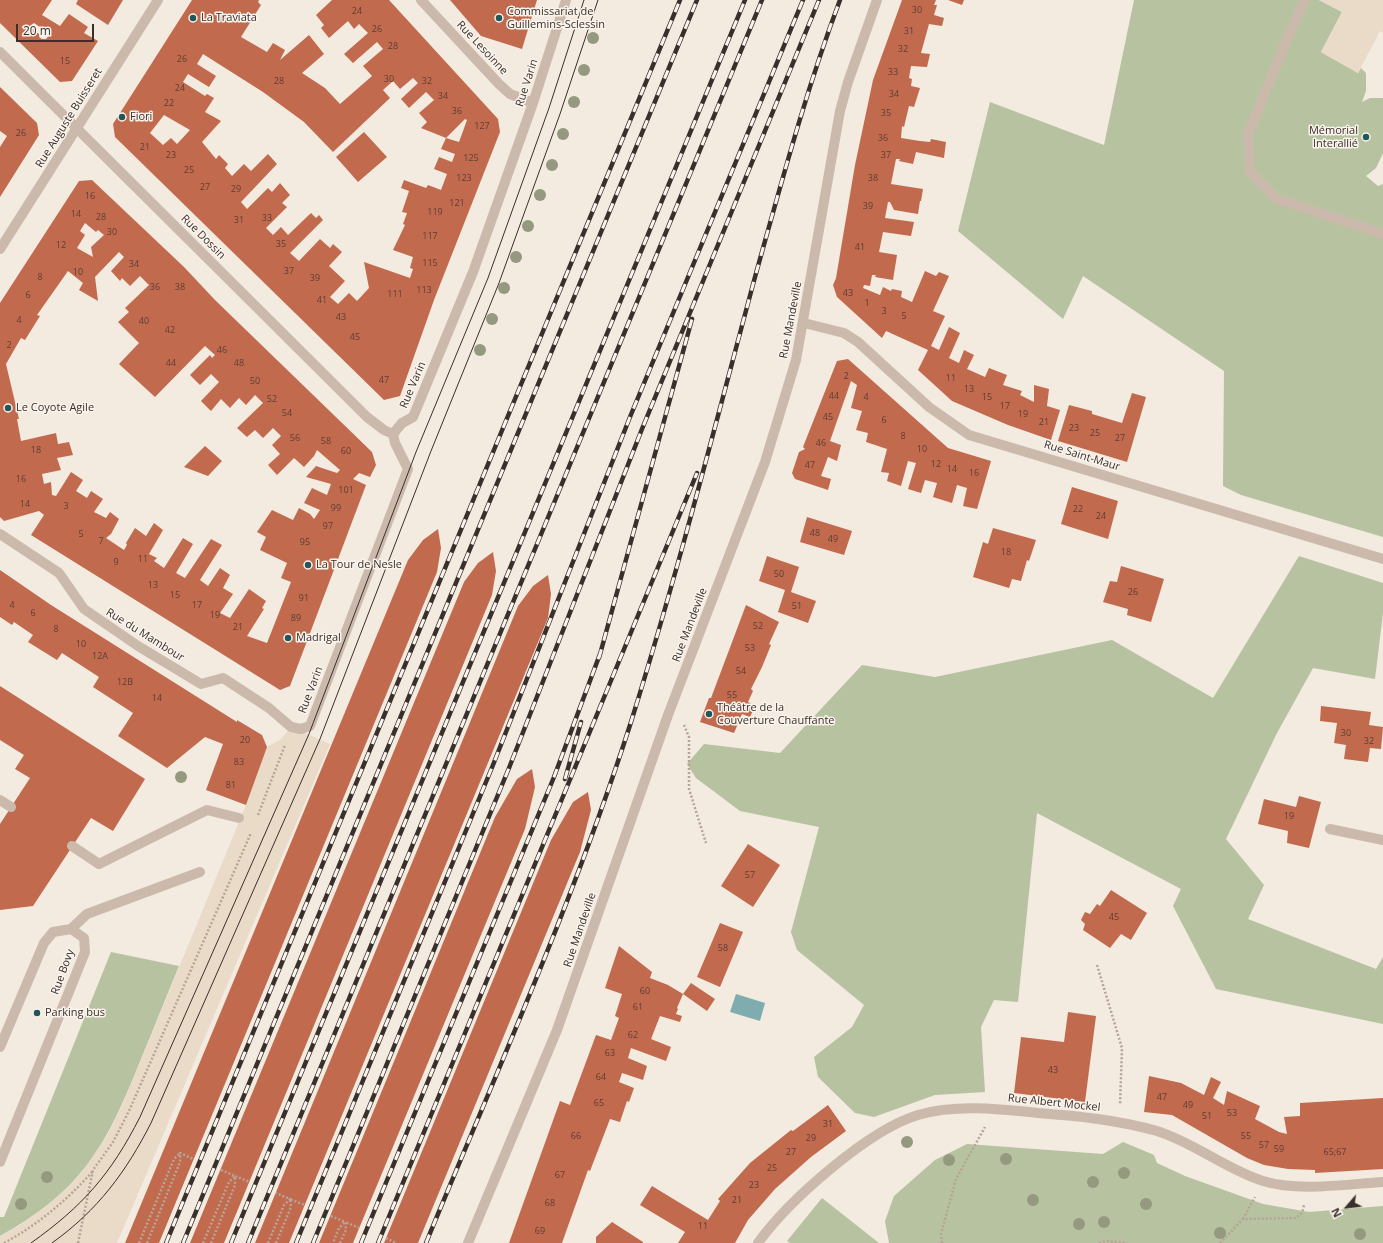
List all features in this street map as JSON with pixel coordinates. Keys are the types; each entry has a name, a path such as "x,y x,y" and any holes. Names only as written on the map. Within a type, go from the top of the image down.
{"street":[{"name":"Rue Auguste Buisseret","path":"0,249 158,0"},
{"name":"Rue Lesoinne","path":"421,0 499,84 510,94 533,103"},
{"name":"Rue Varin","path":"291,727 306,728 313,721 408,469 395,444 393,434 402,423 413,417 473,272 533,103 566,0"},
{"name":"Rue Mandeville","path":"468,1243 557,1030 668,715 765,462 796,360 804,322 840,111 848,82 877,0"},
{"path":"1305,0 1286,39 1248,134 1250,172 1277,199 1383,234"},
{"name":"Rue Dossin","path":"0,52 367,417 384,430 393,434"},
{"name":"Rue Saint-Maur","path":"804,322 844,333 858,342 929,408 969,435 1383,559"},
{"name":"Rue du Mambour","path":"0,534 59,573 84,609 138,646 201,684 223,678 269,708 291,727"},
{"path":"0,800 11,807"},
{"path":"72,846 99,864 207,810 239,818"},
{"path":"1330,829 1383,840"},
{"path":"0,1047 44,943 53,932 71,928 87,914 141,896 200,872"},
{"name":"Rue Bovy","path":"0,1162 85,952 84,938 71,928"},
{"name":"Rue Albert Mockel","path":"758,1243 769,1227 835,1165 895,1125 918,1115 948,1110 996,1109 1086,1117 1156,1131 1180,1139 1264,1182 1307,1187 1383,1182"}],"path":[{"path":"668,715 684,723 689,737 689,789 706,843"},
{"path":"256,820 291,727"},
{"path":"4,1243 24,1232 56,1210 93,1170 113,1142 129,1112 253,827"},
{"path":"1097,965 1122,1048 1120,1124"},
{"path":"942,1243 941,1234 956,1179 996,1109"},
{"path":"180,1153 193,1159"},
{"path":"139,1243 174,1159 180,1153"},
{"path":"146,1243 180,1162 180,1153"},
{"path":"78,1243 93,1170"},
{"path":"221,1170 250,1182"},
{"path":"204,1243 229,1182 235,1176"},
{"path":"211,1243 236,1185 235,1176"},
{"path":"1220,1243 1243,1219 1264,1182"},
{"path":"1243,1219 1296,1218 1302,1213 1307,1187"},
{"path":"276,1193 305,1205"},
{"path":"268,1243 284,1205 290,1199"},
{"path":"276,1243 291,1208 290,1199"},
{"path":"331,1216 360,1228"},
{"path":"332,1243 339,1228 345,1222"},
{"path":"340,1243 346,1230 345,1222"},
{"path":"386,1238 396,1243"},
{"path":"1099,1243 1106,1241 1126,1243"}],"green space":[{"path":"1134,0 1319,0 1342,12 1321,52 1358,73 1361,68 1366,73 1366,91 1362,102 1370,98 1383,98 1383,153 1376,168 1366,176 1378,186 1383,184 1383,537 1241,495 1223,486 1224,371 1083,276 1063,319 958,231 990,102 1104,145"},
{"path":"1299,556 1383,583 1383,613 1375,679 1313,668 1277,733 1226,839 1264,885 1248,919 1376,969 1383,957 1383,1024 1216,989 1173,906 1181,889 1037,813 1018,1002 994,1000 981,1027 985,1092 935,1095 874,1117 855,1113 818,1077 814,1057 852,1027 864,1005 797,950 791,932 819,827 740,811 696,778 687,764 704,744 780,753 862,665 935,677 1112,640 1213,698"},
{"path":"111,952 179,966 124,1100 96,1153 78,1176 58,1196 36,1214 0,1236 0,1217 4,1217"},
{"path":"1123,1142 1154,1155 1157,1163 1185,1176 1263,1204 1309,1212 1383,1206 1383,1243 889,1243 885,1221 894,1196 935,1160 967,1144 1103,1154"},
{"path":"822,1198 879,1243 790,1243 787,1241"}],"shaded area":[{"path":"1319,0 1383,0 1383,33 1380,31 1358,73 1321,52 1342,12"},
{"path":"291,727 330,744 117,1243 0,1243 0,1236 20,1225 49,1204 70,1185 87,1165 106,1137 121,1108 246,805 267,747 281,739"}],"water":[{"path":"736,994 765,1003 760,1021 730,1012"}],"building":[{"path":"0,0 52,0 42,15 60,26 69,14 88,27 84,33 98,41 72,81 60,82 0,23","holes":["34,23 50,34 46,39 42,39 39,37 40,35 30,26"]},
{"path":"78,0 123,0 108,25 76,4"},
{"path":"192,0 259,0 258,2 261,5 241,37 267,52 273,43 285,50 280,60 309,35 324,54 302,73 325,88 340,104 372,76 363,66 383,49 377,42 353,63 344,54 368,33 359,24 354,29 348,21 329,38 321,28 324,25 316,15 332,0 389,0 498,119 500,132 434,300 400,396 384,400 115,137 113,124","holes":["203,54 263,92 304,122 333,152 390,98 383,90 393,81 400,89 413,78 418,83 401,99 409,108 426,92 434,100 419,113 427,122 421,128 446,138 441,149 455,154 452,162 439,157 434,169 447,174 441,190 428,185 426,188 404,180 401,188 409,191 402,212 407,213 403,224 405,225 393,250 413,257 410,268 413,269 410,278 364,262 369,288 357,301 349,293 338,304 330,297 345,281 329,266 342,252 333,244 330,248 320,239 299,261 290,253 323,220 319,215 316,218 311,213 288,235 281,227 273,235 266,228 287,207 282,203 290,195 280,183 272,192 268,188 247,209 241,202 277,164 268,154 251,171 244,164 232,176 225,168 228,164 219,155 216,159 202,142 221,121 205,112 214,98 207,94 205,96 183,82 188,74 209,87 216,76 197,64","164,115 190,130 177,144 171,138 163,145 150,133","465,119 467,120 459,142 446,138"]},
{"name":"Commissariat de Guillemins-Sclessin","path":"450,0 537,0 522,49 481,36"},
{"path":"902,0 936,0 934,5 937,5 934,15 944,18 942,26 929,24 921,53 930,54 927,67 911,66 909,78 912,79 911,86 920,88 914,107 909,106 904,127 902,126 901,138 930,142 931,139 946,142 944,158 916,152 913,164 896,159 891,184 923,189 918,214 894,210 890,202 888,202 885,218 914,222 911,236 883,232 879,252 897,255 893,280 875,277 876,275 872,275 870,286 864,285 863,288 880,295 883,287 891,291 892,289 902,291 901,297 912,302 925,271 936,276 939,272 949,276 933,311 945,316 931,346 939,350 949,327 960,333 949,358 959,363 964,350 974,355 967,369 985,377 989,368 1007,375 1003,385 1022,391 1020,395 1034,402 1034,385 1049,389 1047,406 1060,410 1051,440 1008,425 952,401 918,370 928,350 886,331 882,338 837,297 833,285 836,278 855,165 873,80"},
{"path":"948,0 964,0 962,5"},
{"path":"0,87 37,123 39,135 0,197 0,147 7,136 0,131"},
{"path":"364,132 387,157 358,182 336,157"},
{"path":"92,180 184,267 215,300 372,452 376,465 370,477 359,473 353,479 366,485 290,686 280,690 31,535 44,515 39,511 4,521 0,517 0,303 79,181","holes":["85,223 96,232 98,230 104,235 91,247 93,257 77,248 85,235 80,231","119,252 124,257 111,271 120,281 122,278 130,286 140,276 149,285 125,308 129,312 118,322 139,343 119,364 155,397 205,346 215,355 212,358 210,355 190,375 200,385 211,374 219,382 201,401 211,411 221,399 230,408 239,398 246,405 255,395 263,403 237,428 247,437 255,430 263,438 273,428 281,436 272,445 280,454 268,465 277,475 294,458 304,467 314,456 317,450 340,470 337,473 316,466 306,477 331,484 327,495 312,488 304,503 320,510 314,519 310,514 299,508 293,520 272,510 257,532 266,537 260,550 287,563 281,578 291,582 267,643 247,636 264,609 262,608 266,601 249,589 230,618 220,613 233,594 223,588 230,575 220,568 208,586 200,580 222,545 211,539 185,578 176,573 193,544 183,538 164,568 154,561 157,558 149,554 163,530 154,523 146,536 135,528 126,543 127,545 124,550 106,538 111,534 119,519 110,512 106,518 94,512 103,499 91,491 87,498 76,491 83,480 71,472 56,496 52,495 51,482 44,484 42,474 61,470 57,458 73,455 69,442 58,444 56,433 21,441 17,419 19,419 6,364 21,338 25,340 40,316 37,315 68,271 83,283 79,290 98,301 95,277"]},
{"path":"848,359 948,448 991,461 977,509 963,506 967,488 957,485 952,503 933,497 937,483 925,480 921,493 908,489 916,463 908,461 901,486 887,481 889,473 881,472 887,449 866,442 868,433 856,430 862,411 851,408 857,385 851,381 830,441 841,445 837,461 828,457 821,476 831,479 828,490 795,479 792,473 799,452 805,449 803,447 837,361"},
{"path":"1132,393 1146,397 1127,462 1058,441 1069,405 1092,411 1092,414 1122,423"},
{"path":"205,446 222,461 208,476 184,467"},
{"path":"1072,487 1118,501 1108,539 1061,524"},
{"path":"807,517 852,531 844,555 800,542"},
{"path":"993,528 1036,540 1029,561 1027,560 1021,581 1012,579 1009,588 973,577 983,542 988,544"},
{"path":"438,529 441,548 437,572 159,1243 125,1243 408,560 423,540"},
{"path":"493,552 496,571 492,595 224,1243 190,1243 464,582 478,563"},
{"path":"767,556 799,567 791,592 816,601 808,623 778,612 785,590 759,581"},
{"path":"1121,566 1164,579 1151,622 1127,615 1128,609 1103,602 1110,581 1117,582"},
{"path":"0,570 51,605 237,722 237,720 262,735 267,747 246,805 206,790 223,744 205,737 167,768 118,736 133,713 93,687 99,677 62,653 57,660 28,642 33,635 14,622 12,625 0,617"},
{"path":"548,575 551,594 548,618 289,1243 255,1243 518,606 533,586"},
{"path":"746,605 779,622 769,644 771,645 762,667 751,689 753,691 748,702 755,706 750,717 742,714 734,733 700,722 709,698 711,698"},
{"path":"0,686 145,779 113,831 91,818 33,906 0,910 0,824 30,778 15,769 24,755 0,740"},
{"path":"1321,706 1371,712 1369,725 1383,727 1381,749 1370,748 1368,762 1344,759 1346,745 1334,743 1337,723 1320,721"},
{"path":"532,769 535,787 525,829 353,1243 319,1243 495,817 517,779"},
{"path":"588,792 591,810 580,852 418,1243 384,1243 551,840 573,802"},
{"path":"1299,796 1321,802 1309,848 1287,843 1288,831 1258,824 1264,799 1296,807"},
{"path":"748,844 780,865 753,907 721,886"},
{"path":"1111,890 1147,913 1131,940 1121,934 1110,948 1083,930 1085,924 1081,920 1085,912 1090,914 1097,904 1100,906"},
{"path":"720,923 743,932 720,987 697,977"},
{"path":"619,946 652,972 650,978 668,985 683,994 676,1014 682,1016 680,1022 660,1016 651,1039 671,1047 666,1061 631,1048 628,1058 647,1066 643,1080 622,1073 619,1082 634,1088 629,1102 627,1101 620,1122 610,1119 590,1171 588,1170 562,1243 509,1243 560,1101 570,1105 596,1035 611,1040 619,1018 615,1016 622,994 605,988"},
{"path":"691,983 715,999 707,1011 683,994"},
{"path":"1068,1012 1096,1016 1085,1102 1014,1093 1021,1037 1064,1042"},
{"path":"1149,1076 1181,1083 1204,1095 1211,1077 1221,1082 1213,1098 1224,1105 1227,1091 1260,1106 1255,1119 1279,1132 1287,1134 1284,1117 1300,1116 1300,1103 1383,1098 1383,1169 1315,1173 1315,1170 1288,1169 1264,1165 1247,1158 1172,1115 1144,1112"},
{"path":"828,1105 846,1131 811,1157 775,1189 748,1220 735,1243 678,1243 685,1232 640,1205 652,1186 708,1220 720,1201 718,1199 750,1163 791,1130 793,1131"},
{"path":"612,1222 643,1243 596,1243 596,1237"}],"tram line":[{"path":"31,1243 66,1216 94,1188 118,1156 140,1117 309,734 416,452 488,278 549,108 584,0"},
{"path":"52,1243 83,1217 109,1189 121,1174 151,1123 320,739 431,451 499,283 560,114 598,0"}],"railway":[{"path":"166,1243 680,0"},
{"path":"183,1243 697,0"},
{"path":"231,1243 745,0"},
{"path":"248,1243 762,0"},
{"path":"296,1243 493,765 630,417 803,0"},
{"path":"313,1243 509,768 642,429 819,0"},
{"path":"426,1243 560,920 609,788 631,722 680,556 784,172 816,68 840,0"},
{"path":"599,658 692,319"},
{"path":"378,1243 697,473"},
{"path":"361,1243 554,777 600,654"},
{"path":"565,779 581,722"}],"place":[{"name":"La Traviata","path":"193,18"},
{"name":"Commissariat de Guillemins-Sclessin","path":"499,18"},
{"name":"Fiori","path":"122,117"},
{"name":"Mémorial Interallié","path":"1366,137"},
{"name":"Le Coyote Agile","path":"8,408"},
{"name":"La Tour de Nesle","path":"308,565"},
{"name":"Madrigal","path":"288,638"},
{"name":"Théâtre de la Couverture Chauffante","path":"709,714"},
{"name":"Parking bus","path":"37,1013"}]}
